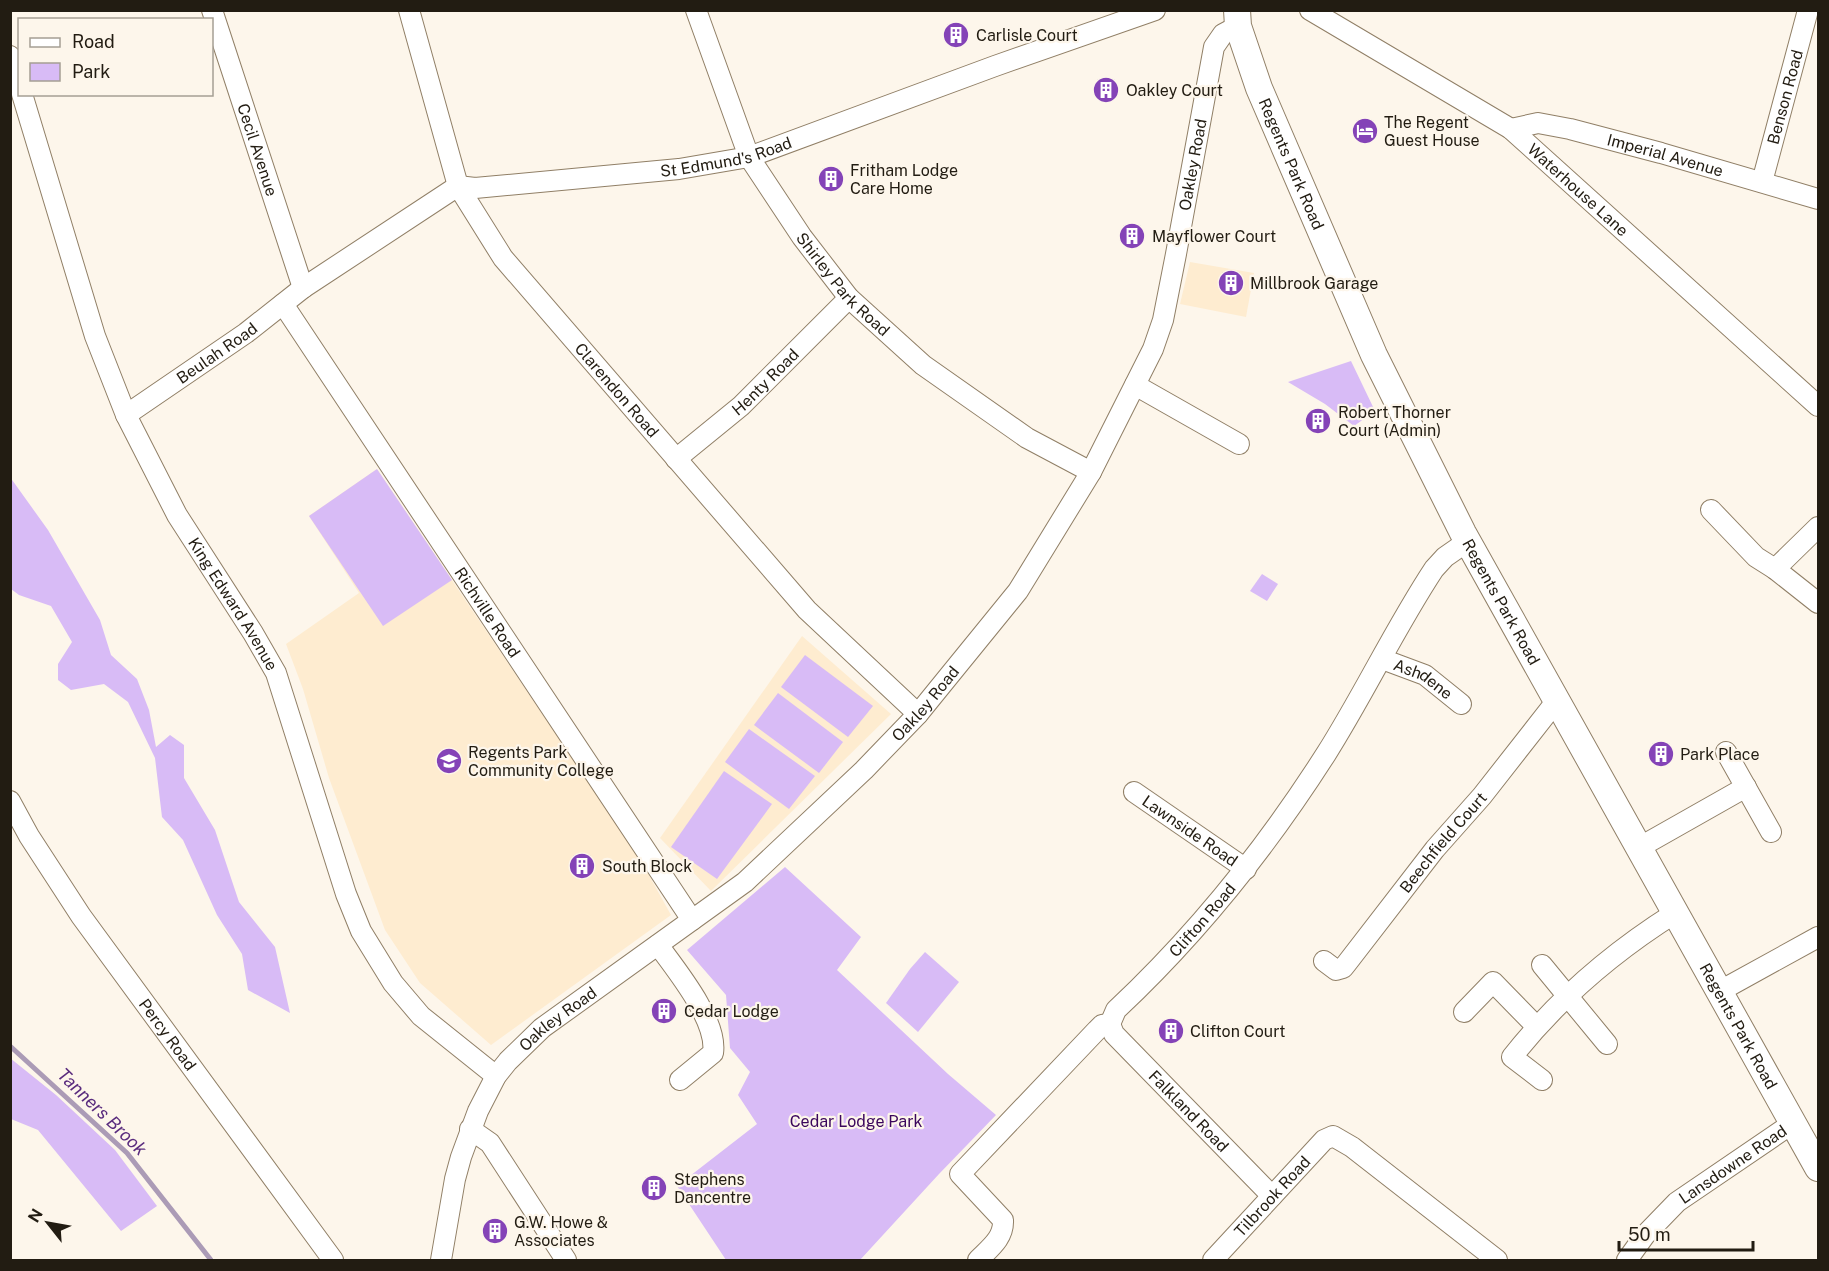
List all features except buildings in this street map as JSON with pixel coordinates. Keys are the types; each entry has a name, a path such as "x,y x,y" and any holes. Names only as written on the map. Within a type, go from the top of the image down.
{"street":[{"name":"Cecil Avenue","path":"212,10 303,288"},
{"name":"Clarendon Road","path":"409,10 458,186 503,258 807,610 918,714"},
{"name":"Shirley Park Road","path":"696,10 749,158 802,237 849,298 923,365 1027,438 1091,472"},
{"name":"St Edmund's Road","path":"458,186 475,188 679,170 749,158 995,66 1155,10"},
{"name":"Waterhouse Lane","path":"1310,10 1511,129 1818,406"},
{"name":"Benson Road","path":"1762,182 1808,10"},
{"name":"Oakley Road","path":"441,1260 455,1179 470,1129 496,1076 520,1047 542,1028 745,882 864,770 918,714 1018,591 1091,472 1153,349 1163,320 1215,47 1237,18"},
{"name":"Regents Park Road","path":"1237,18 1258,88 1358,319 1468,541 1818,1168"},
{"path":"10,56 18,80"},
{"name":"King Edward Avenue","path":"23,96 95,336 126,415 177,515 276,673 345,894 361,931 393,983 421,1016 483,1068 496,1076"},
{"name":"Imperial Avenue","path":"1511,129 1538,123 1570,129 1818,199"},
{"path":"303,288 458,186"},
{"name":"Beulah Road","path":"126,415 246,333 303,288"},
{"name":"Henty Road","path":"676,459 741,406 849,298"},
{"name":"Richville Road","path":"283,304 692,920"},
{"path":"1135,385 1239,444"},
{"path":"1711,510 1756,557 1818,603"},
{"path":"1775,569 1818,527"},
{"name":"Clifton Road","path":"978,1260 998,1240 1004,1229 1003,1220 960,1174 1102,1025 1110,1024 1116,1010 1200,922 1246,869 1326,753 1434,569 1451,552 1468,541"},
{"name":"Ashdene","path":"1382,659 1425,675 1461,704"},
{"name":"Beechfield Court","path":"1324,961 1336,970 1343,968 1435,849 1496,778 1558,699"},
{"path":"1726,752 1771,832"},
{"path":"1640,847 1746,787"},
{"name":"Lawnside Road","path":"1134,792 1246,869"},
{"name":"Percy Road","path":"10,801 29,836 81,916 333,1260"},
{"path":"1542,1080 1512,1057 1536,1026 1593,972 1675,913"},
{"path":"1720,991 1818,937"},
{"path":"658,945 699,1003 715,1043 713,1053 680,1080"},
{"path":"1542,965 1607,1044"},
{"path":"1464,1012 1493,982 1536,1026"},
{"name":"Falkland Road","path":"1110,1024 1114,1034 1272,1196"},
{"name":"Lansdowne Road","path":"1627,1260 1651,1228 1677,1202 1793,1123"},
{"path":"470,1129 490,1143 566,1260"},
{"name":"Tilbrook Road","path":"1213,1260 1324,1140 1333,1136 1352,1147 1497,1260"}],"shaded area":[{"name":"Millbrook Garage","path":"1190,262 1254,273 1246,317 1180,304"},
{"name":"Regents Park Community College","path":"377,469 640,859 671,915 491,1045 420,983 385,930 329,778 303,689 286,644 359,593 309,516"},
{"path":"802,636 891,714 711,891 660,838"}],"green space":[{"path":"1351,361 1375,411 1354,426 1325,404 1288,382"},
{"path":"377,469 452,580 383,626 309,516"},
{"path":"10,477 48,530 100,620 111,655 137,679 149,710 156,747 170,735 184,745 184,778 215,830 239,902 275,947 290,1013 248,990 242,954 217,915 183,840 162,817 155,758 128,702 104,684 71,690 58,680 58,664 72,642 51,606 19,595 11,589"},
{"path":"1262,574 1278,584 1267,601 1250,591"},
{"path":"805,655 873,706 848,737 781,687"},
{"path":"778,693 843,742 819,773 754,725"},
{"path":"749,729 815,776 789,809 725,762"},
{"path":"724,771 772,804 717,879 671,847"},
{"name":"Cedar Lodge Park","path":"785,867 861,937 837,970 948,1074 996,1115 860,1260 726,1260 677,1186 757,1124 738,1095 750,1072 730,1048 726,995 687,950"},
{"path":"925,952 959,982 918,1032 886,1003"},
{"path":"10,1058 56,1095 115,1150 157,1206 121,1231 38,1130 11,1119"}],"waterway":[{"name":"Tanners Brook","path":"10,1046 127,1153 211,1260"}],"place":[{"name":"Carlisle Court","path":"956,35"},
{"name":"Oakley Court","path":"1106,90"},
{"name":"The Regent Guest House","path":"1365,131"},
{"name":"Fritham Lodge Care Home","path":"831,179"},
{"name":"Mayflower Court","path":"1132,236"},
{"name":"Millbrook Garage","path":"1231,283"},
{"name":"Robert Thorner Court (Admin)","path":"1318,421"},
{"name":"Park Place","path":"1661,754"},
{"name":"Regents Park Community College","path":"449,761"},
{"name":"South Block","path":"582,866"},
{"name":"Cedar Lodge","path":"664,1011"},
{"name":"Clifton Court","path":"1171,1031"},
{"name":"Stephens Dancentre","path":"654,1188"},
{"name":"G.W. Howe & Associates","path":"495,1231"}]}
